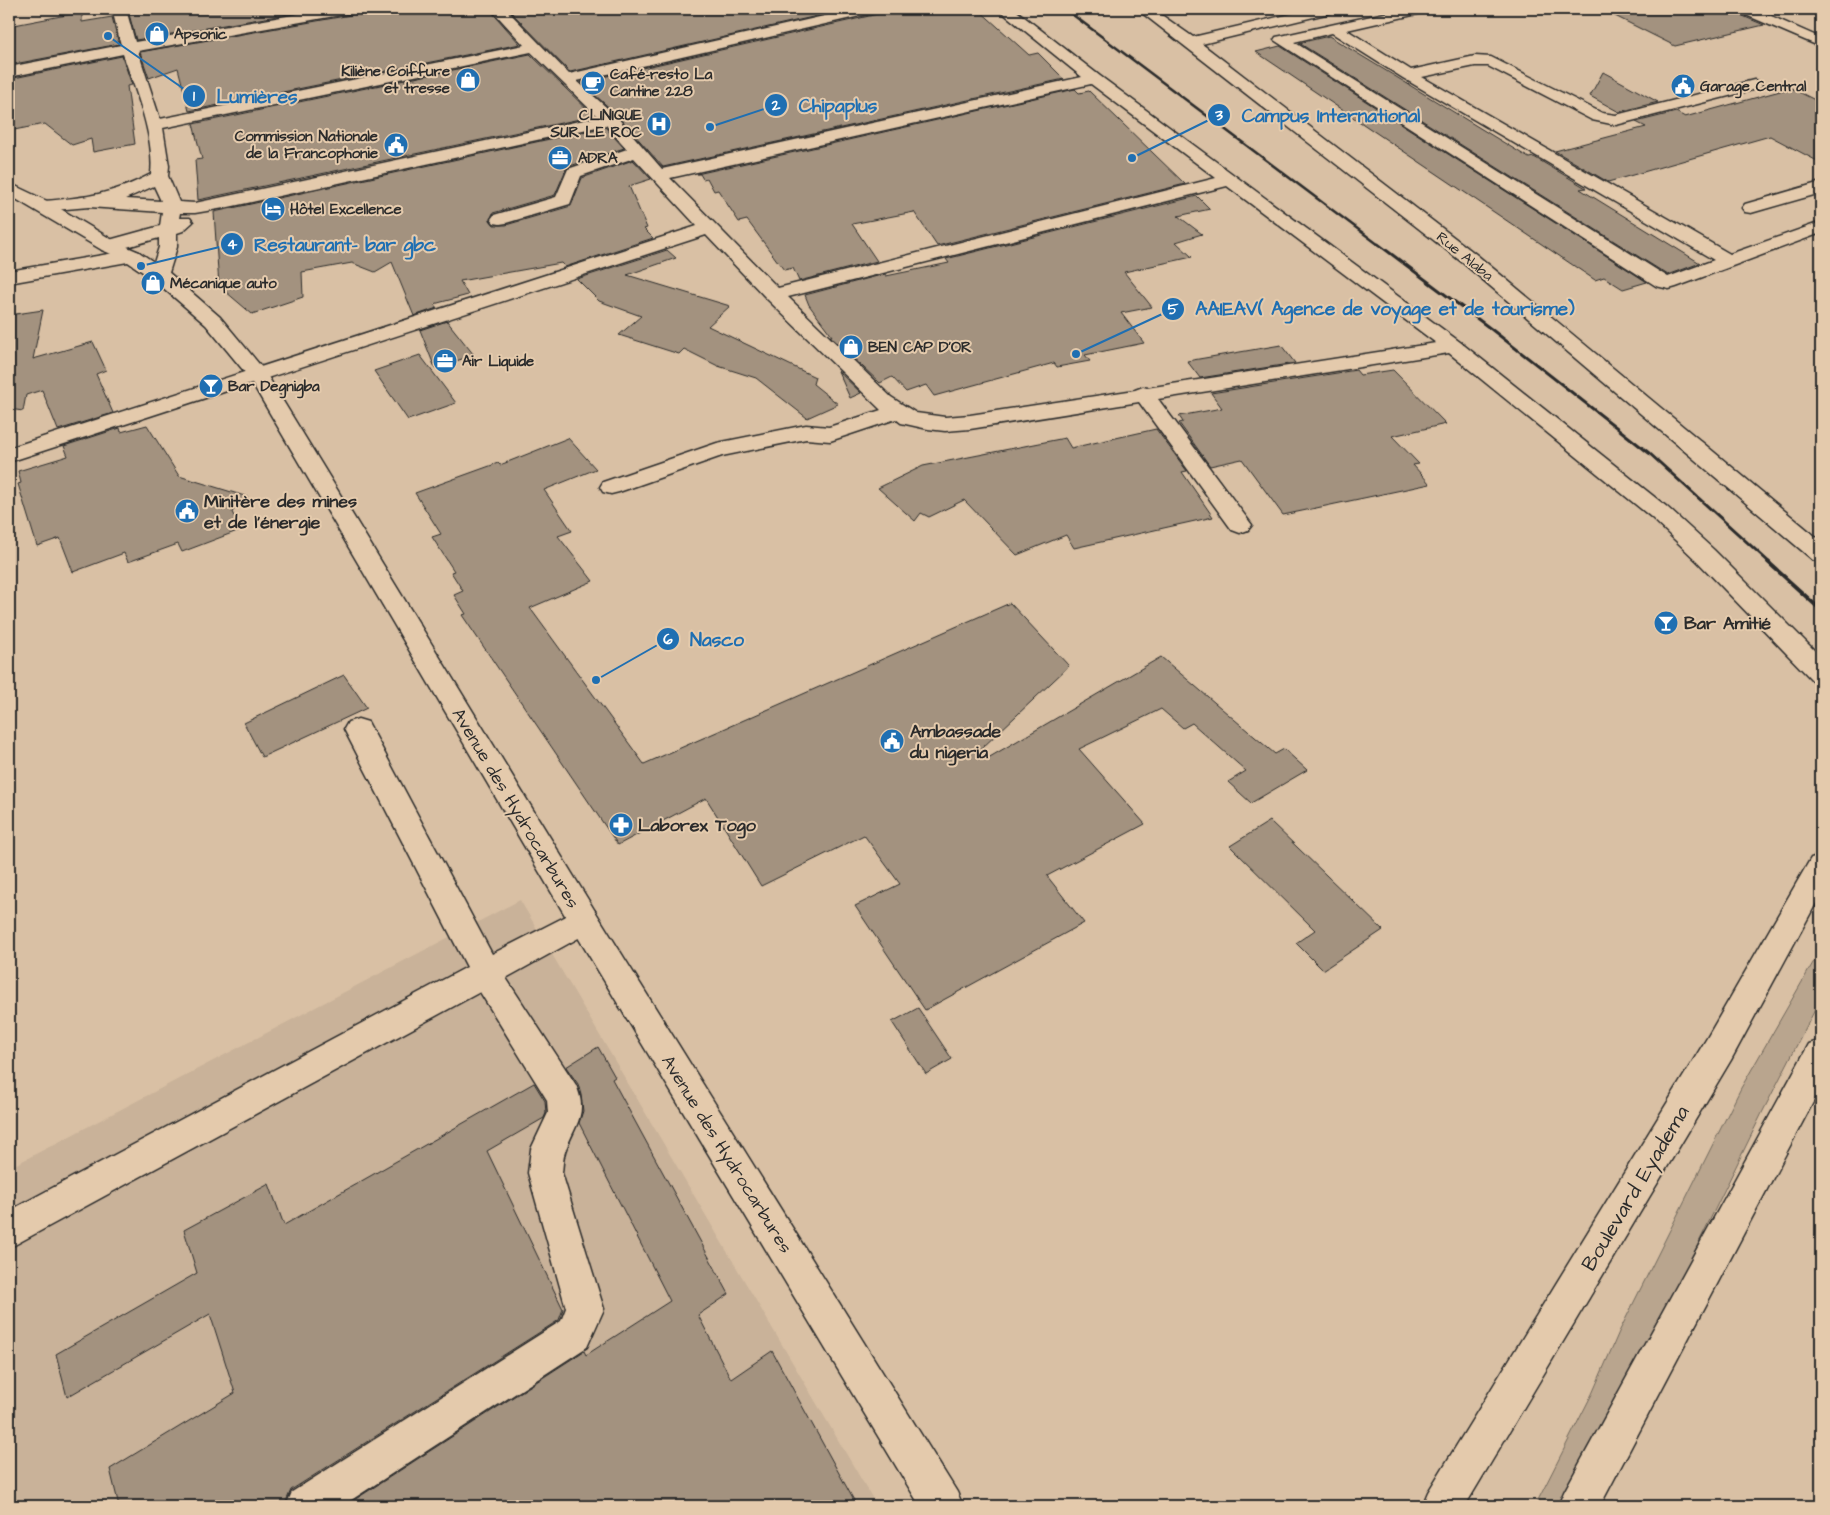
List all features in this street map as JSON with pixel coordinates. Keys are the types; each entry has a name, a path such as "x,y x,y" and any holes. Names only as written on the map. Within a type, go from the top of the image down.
{"main road":[{"path":"118,9 154,125 160,166 159,176 172,207 168,230 168,247 160,275"},
{"path":"9,72 129,48 351,9"},
{"path":"498,9 534,48 610,119 658,175 774,295 883,402 910,418 928,422 954,423 1453,346"},
{"path":"566,79 873,9"},
{"path":"1005,9 1094,79 1453,346 1659,512 1706,556 1821,672"},
{"name":"Rue Alaba","path":"1144,9 1190,42 1470,258 1821,554"},
{"path":"1190,42 1329,9"},
{"path":"1421,9 1281,40 1659,280 1669,283 1821,227"},
{"path":"1744,9 1821,43"},
{"path":"1334,28 1408,75 1729,261"},
{"path":"154,125 534,48"},
{"path":"1408,75 1475,61 1491,62 1607,120 1616,120 1754,85"},
{"path":"658,175 1094,79"},
{"path":"44,206 93,203 195,208 610,119"},
{"path":"500,219 564,200 574,173 638,151"},
{"path":"93,203 123,195 159,176"},
{"path":"774,295 1230,180"},
{"path":"1751,208 1821,187"},
{"name":"Avenue des Hydrocarbures","path":"9,188 44,206 160,275 213,321 257,374 584,920 943,1506"},
{"path":"9,278 120,251 177,227 224,203"},
{"path":"9,455 710,228"},
{"path":"1142,393 1240,526"},
{"path":"611,487 717,450 806,432 830,434 897,412"},
{"path":"306,1506 574,1334 585,1309 545,1173 548,1149 565,1115 564,1096 486,973 358,729"},
{"name":"Boulevard Eyadema","path":"1442,1506 1719,1049 1821,867"},
{"path":"9,1230 584,920"},
{"path":"1578,1506 1821,1055"}],"shaded area":[{"path":"520,900 877,1506 9,1506 9,1168"},
{"path":"1821,949 1821,998 1763,1111 1616,1412 1562,1506 1535,1506 1592,1394 1619,1332 1741,1088"}],"building":[{"path":"156,9 318,9 136,40 129,14"},
{"path":"360,9 489,9 520,44 189,111 178,68 149,78 140,52 351,15 358,13"},
{"path":"508,9 848,9 570,72"},
{"path":"882,9 978,9 1029,55 1038,53 1064,79 663,167 617,115 581,82 878,14"},
{"path":"1601,9 1735,9 1738,14 1764,25 1675,46"},
{"path":"82,12 82,22 112,17 119,44 9,65 9,26"},
{"path":"1329,36 1529,158 1534,157 1586,188 1580,189 1700,263 1668,275 1299,43"},
{"path":"1280,46 1647,282 1623,289 1604,277 1595,280 1256,52"},
{"path":"530,54 594,116 198,200 195,160 202,159 193,124"},
{"path":"122,56 132,85 127,86 135,144 93,152 91,139 72,145 45,124 9,131 9,79"},
{"path":"1603,72 1658,102 1619,112 1590,96"},
{"path":"1791,88 1821,103 1821,163 1770,136 1608,182 1555,151 1646,127 1636,122 1676,112 1685,117"},
{"path":"1075,89 1079,93 1089,91 1185,184 937,246 914,212 852,224 877,261 799,281 793,268 784,270 747,220 739,222 718,190 714,191 707,178 703,179 700,174 697,174"},
{"path":"605,127 624,148 567,167 555,195 493,213 490,220 494,225 506,225 571,206 582,178 633,160 651,179 629,186 647,228 644,229 653,238 565,267 561,263 460,281 468,295 434,304 437,308 414,316 392,262 375,272 352,263 302,272 303,297 252,314 219,286 214,212"},
{"path":"1197,196 1210,209 1178,216 1202,234 1176,242 1192,257 1124,272 1152,307 1121,313 1144,343 1085,355 1090,361 1057,367 1054,363 934,396 926,385 906,392 892,377 880,383 830,336 832,336 809,305 805,295 885,274 886,276 949,263 946,259"},
{"path":"667,250 676,258 627,275 730,306 708,326 815,377 813,384 838,404 807,418 756,378 718,366 684,349 679,354 619,335 641,316 599,301 577,279"},
{"path":"43,310 33,359 93,342 106,370 96,374 113,413 58,430 42,390 26,395 23,411 9,409 9,315"},
{"path":"447,321 474,355 435,368 420,330"},
{"path":"1281,345 1295,363 1200,378 1187,361"},
{"path":"420,355 456,403 408,420 374,371"},
{"path":"1356,370 1360,375 1393,370 1446,424 1392,436 1419,464 1413,465 1430,484 1283,515 1242,459 1210,466 1179,423 1183,422 1179,416 1222,408 1211,393"},
{"path":"838,371 861,393 850,398"},
{"path":"147,425 179,476 248,497 232,512 240,530 182,552 178,544 128,562 124,553 73,572 60,538 37,546 18,484 21,483 18,471 68,456 64,446 120,428 121,432"},
{"path":"1156,429 1187,471 1182,472 1213,517 1074,548 1066,535 1017,555 964,500 929,517 921,513 915,521 878,488 923,466 1065,438 1071,448"},
{"path":"568,438 596,469 544,490 572,531 558,536 593,581 530,608 644,764 1010,603 1069,666 981,749 988,758 1161,657 1275,754 1284,749 1307,770 1251,803 1228,782 1246,771 1192,723 1183,728 1161,709 1079,749 1145,824 1047,876 1084,923 925,1010 855,906 900,884 864,835 761,886 706,798 618,845 462,615 466,614 454,595 463,591 451,572 454,571 432,537 441,534 415,493 498,463 500,465"},
{"path":"344,675 367,708 262,757 244,723"},
{"path":"1270,821 1383,930 1323,970 1296,943 1315,930 1230,846"},
{"path":"918,1008 952,1059 926,1074 892,1022"},
{"path":"598,1047 615,1077 612,1079 729,1294 698,1315 731,1379 772,1351 857,1506 345,1506 584,1351 586,1355 670,1301 579,1123 583,1111 581,1095 578,1084 566,1067"},
{"path":"534,1083 545,1101 546,1113 544,1118 487,1151 563,1309 559,1320 291,1490 284,1506 119,1506 110,1469 235,1393 210,1314 67,1397 56,1354 197,1273 184,1230 269,1184 284,1225"}],"railway":[{"path":"1065,9 1379,245"},
{"path":"1378,244 1491,329 1649,453 1770,563"},
{"path":"1768,562 1821,610"}],"place":[{"name":"Apsonic","path":"157,34"},
{"name":"Lumières","path":"108,36"},
{"name":"Kiliène Coiffure et tresse","path":"468,80"},
{"name":"Café-resto La Cantine 228","path":"593,83"},
{"name":"Garage Central","path":"1683,86"},
{"name":"CLINIQUE SUR LE ROC","path":"659,124"},
{"name":"Chipaplus","path":"710,127"},
{"name":"Commission Nationale de la Francophonie","path":"396,145"},
{"name":"ADRA","path":"560,158"},
{"name":"Campus International","path":"1132,158"},
{"name":"Hôtel Excellence","path":"273,209"},
{"name":"Restaurant- bar gbc","path":"141,266"},
{"name":"Mécanique auto","path":"153,283"},
{"name":"BEN CAP D'OR","path":"851,347"},
{"name":"AAIEAV( Agence de voyage et de tourisme)","path":"1076,354"},
{"name":"Air Liquide","path":"445,361"},
{"name":"Bar Degnigba","path":"211,386"},
{"name":"Minitère des mines et de l'énergie","path":"187,511"},
{"name":"Bar Amitié","path":"1666,623"},
{"name":"Nasco","path":"596,680"},
{"name":"Ambassade du nigeria","path":"892,741"},
{"name":"Laborex Togo","path":"621,825"}]}
